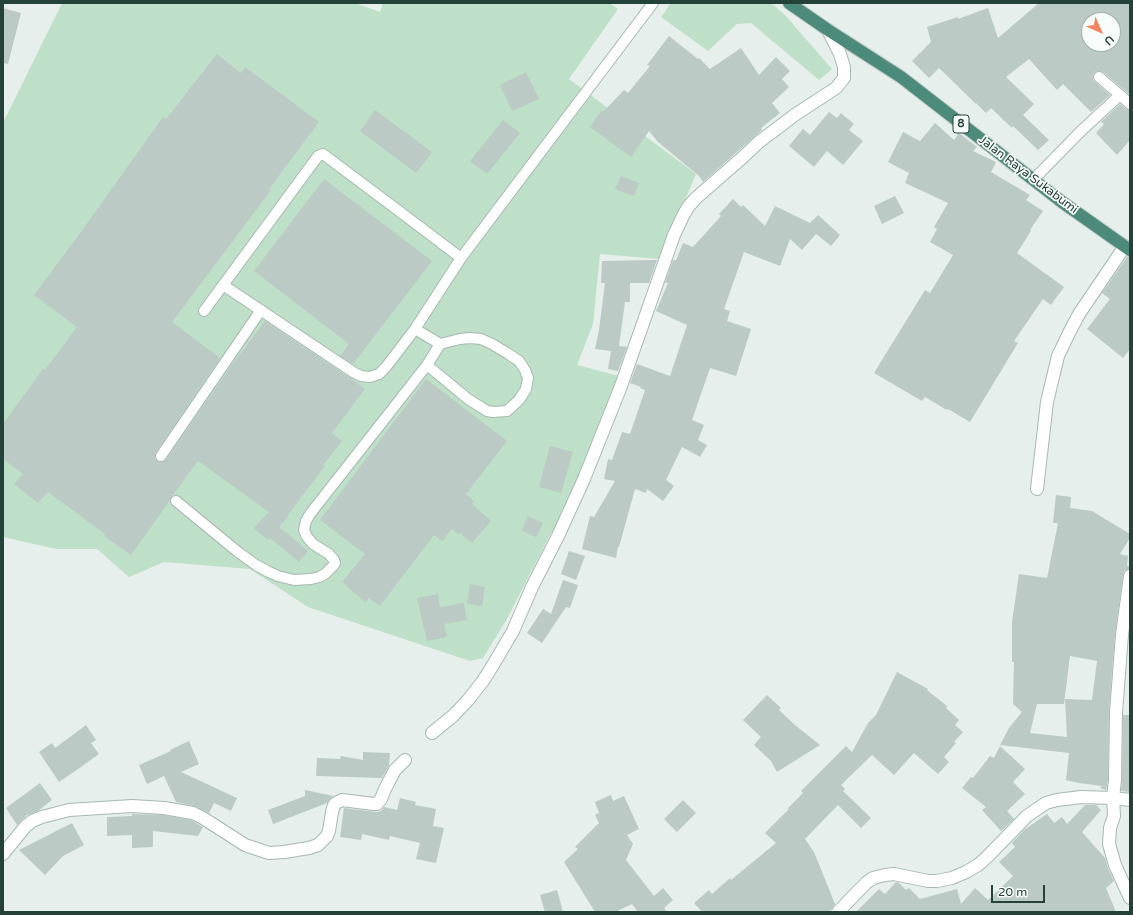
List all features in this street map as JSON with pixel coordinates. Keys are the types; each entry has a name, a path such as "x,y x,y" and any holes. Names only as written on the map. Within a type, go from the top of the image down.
{"highway":[{"name":"Jalan Raya Sukabumi","path":"789,3 901,77 1062,202 1127,248"}],"street":[{"path":"432,733 454,715 483,681 512,631 584,479 621,386 674,235 688,207 696,198 759,142 796,114 836,88 844,78 844,67 840,54 828,30"},
{"path":"1037,489 1047,402 1058,356 1068,333 1079,314 1127,248"},
{"path":"1130,576 1122,635 1116,712 1115,780 1113,798 1114,816 1110,828 1109,844 1115,865 1130,898"},
{"path":"3,854 25,827 32,821 42,817 69,810 132,806 164,808 193,813 204,818 245,845 269,853 309,848 318,845 327,836 332,812 336,803 342,800 377,804 395,770 405,760"},
{"path":"838,912 866,883 873,878 894,874 928,881 937,881 952,878 966,872 978,865 987,857 1027,816 1046,803 1081,796 1130,800"}],"lane":[{"path":"223,285 353,372 361,376 370,377 379,374 415,329 460,258 653,3"},
{"path":"1099,77 1130,104"},
{"path":"1033,180 1081,131 1120,95"},
{"path":"204,311 318,156 323,154 460,258"},
{"path":"161,456 261,310"},
{"path":"415,329 440,344"},
{"path":"176,501 238,552 268,572 294,580 319,577 335,564 334,560 329,554 313,544 307,538 304,530 306,521 427,365 440,344 470,338 481,339 492,344 519,361 528,378 526,389 519,400 507,411 487,411 468,399 427,365"}],"green space":[{"path":"62,3 355,3 380,12 383,3 609,3 618,9 569,79 696,174 660,259 600,254 593,324 577,365 619,376 576,510 551,533 507,619 483,658 470,661 308,607 250,569 164,562 129,577 97,549 56,549 3,537 3,123"},
{"path":"671,3 771,3 785,15 832,69 819,80 751,23 737,24 708,51 661,17"}],"building":[{"path":"1039,3 1130,3 1130,95 1103,72 1096,71 1093,75 1093,80 1110,95 1091,112 1063,84 1057,90 1029,59 1006,77 1034,104 1023,115 1049,140 1038,150 1013,126 1012,128 991,108 986,113 939,68 929,78 912,61 931,42 927,27 958,17 958,19 988,8 998,38"},
{"path":"3,8 21,13 8,64 3,63"},
{"path":"669,36 698,59 699,58 710,69 741,48 759,75 776,57 790,71 782,79 789,87 772,103 780,113 761,128 762,130 703,182 699,176 658,142 649,131 631,157 590,127 601,111 603,112 624,90 628,93 650,66 647,65"},
{"path":"217,54 241,73 245,67 319,122 269,189 271,190 172,322 220,358 156,452 155,459 160,462 166,460 231,366 265,321 350,378 365,389 332,433 342,441 323,465 325,466 287,516 288,517 279,527 308,551 299,562 270,538 268,540 254,528 269,512 198,461 131,555 48,492 38,503 14,484 23,474 3,459 3,424 43,369 45,370 77,327 34,295 163,117 166,119"},
{"path":"526,72 539,99 512,111 500,85"},
{"path":"1120,104 1126,109 1130,110 1130,140 1117,155 1096,133 1104,124 1101,122"},
{"path":"375,110 432,152 416,173 360,131"},
{"path":"829,112 837,118 841,113 854,124 849,130 863,141 843,165 827,151 814,167 789,146 803,129 810,135"},
{"path":"503,120 520,133 487,174 470,161"},
{"path":"935,123 954,140 959,133 977,147 973,151 996,162 991,172 1030,195 1026,200 1043,211 1017,253 1064,287 1051,305 1043,299 1014,341 1018,343 970,422 925,397 922,401 874,373 925,290 930,293 953,255 930,242 937,229 934,227 948,203 905,183 909,173 888,162 903,132 920,141"},
{"path":"621,176 639,183 634,196 615,189"},
{"path":"324,179 432,261 353,364 340,356 349,344 254,271"},
{"path":"895,196 904,213 882,224 874,206"},
{"path":"733,199 741,207 743,205 765,226 775,206 810,223 818,215 840,235 831,246 816,234 802,250 790,239 780,266 744,252 724,309 730,311 727,321 751,329 736,376 710,368 692,420 704,425 698,440 707,445 700,457 682,447 666,480 674,486 663,501 647,489 646,493 635,489 616,558 582,549 590,516 594,517 615,481 604,479 608,459 612,460 622,432 630,434 645,390 630,383 637,364 670,376 687,325 656,311 668,283 665,283 673,260 676,260 683,243 693,247 721,216 719,214"},
{"path":"1127,257 1130,257 1130,349 1123,358 1087,329 1110,299 1102,293"},
{"path":"657,260 649,283 630,283 630,302 625,302 619,346 627,347 618,371 608,369 611,351 595,349 605,283 601,283 602,261"},
{"path":"426,379 507,441 466,494 474,501 472,504 491,521 472,543 460,533 459,535 452,529 442,541 434,535 380,606 369,598 365,602 342,582 365,554 320,520"},
{"path":"550,446 573,452 561,493 539,487"},
{"path":"1056,495 1071,497 1070,508 1092,511 1130,534 1130,538 1120,554 1128,556 1127,566 1130,566 1130,569 1124,571 1123,575 1115,634 1109,711 1108,780 1106,790 1100,788 1102,786 1066,780 1069,753 1000,745 1009,728 1022,712 1013,704 1014,662 1012,662 1012,622 1019,574 1047,578 1058,523 1053,523","holes":["1070,656 1097,661 1092,700 1065,699 1067,737 1030,733 1037,704 1064,704"]},
{"path":"528,516 543,523 536,537 522,531"},
{"path":"569,551 585,556 576,580 561,574"},
{"path":"563,580 578,585 570,608 566,607 542,643 527,633 543,609 551,614"},
{"path":"470,584 485,587 482,606 467,604"},
{"path":"438,594 440,607 464,603 467,620 444,624 447,637 427,641 417,598"},
{"path":"897,672 928,689 927,690 947,706 946,708 959,720 955,725 963,732 944,757 949,762 938,774 914,753 894,775 872,755 841,785 845,789 843,791 871,818 861,828 838,805 805,839 814,852 835,904 831,910 826,912 702,912 694,903 709,890 712,894 730,878 731,880 776,843 765,833 803,793 801,791 846,746 852,752 868,723 876,715"},
{"path":"767,695 781,708 779,710 820,745 777,772 771,761 754,745 761,737 743,720"},
{"path":"1123,715 1130,715 1130,792 1121,791"},
{"path":"86,725 96,740 91,743 99,754 59,782 39,752 52,743 55,748"},
{"path":"189,741 199,764 181,772 237,798 231,811 214,803 209,813 194,806 176,802 164,776 147,784 139,765 171,751 170,750"},
{"path":"1000,746 1025,769 1013,782 1025,794 1007,811 1014,819 1001,831 982,810 986,807 962,788 971,777 973,778 990,756 994,758"},
{"path":"363,752 390,753 389,766 382,778 316,776 317,758 340,759 341,756 363,760"},
{"path":"40,783 52,800 38,811 27,815 17,825 6,808"},
{"path":"305,790 333,796 327,803 273,824 268,810 305,796"},
{"path":"611,795 613,801 624,796 639,829 627,835 633,844 626,860 654,896 663,888 673,900 664,908 667,912 636,912 637,911 632,904 615,912 595,912 564,862 578,849 575,847 599,823 595,815 599,813 595,802"},
{"path":"400,798 416,802 415,805 436,809 433,826 444,828 436,863 416,859 420,843 390,836 389,840 362,834 361,840 340,837 344,808 377,812 381,811 384,807 397,810"},
{"path":"683,800 696,813 677,832 664,819"},
{"path":"1085,805 1096,805 1101,810 1082,832 1105,858 1114,881 1106,888 1116,912 856,912 879,889 885,894 896,882 906,890 909,888 920,899 957,889 961,904 975,888 988,900 1013,876 999,862 1015,847 1012,843 1024,830 1047,814 1054,823 1062,817 1067,824"},
{"path":"132,814 163,815 191,820 203,827 198,836 153,831 153,847 132,848 132,835 107,836 107,817 132,816"},
{"path":"72,823 84,845 63,856 45,875 19,850"},
{"path":"557,890 563,912 545,912 540,895"}]}
